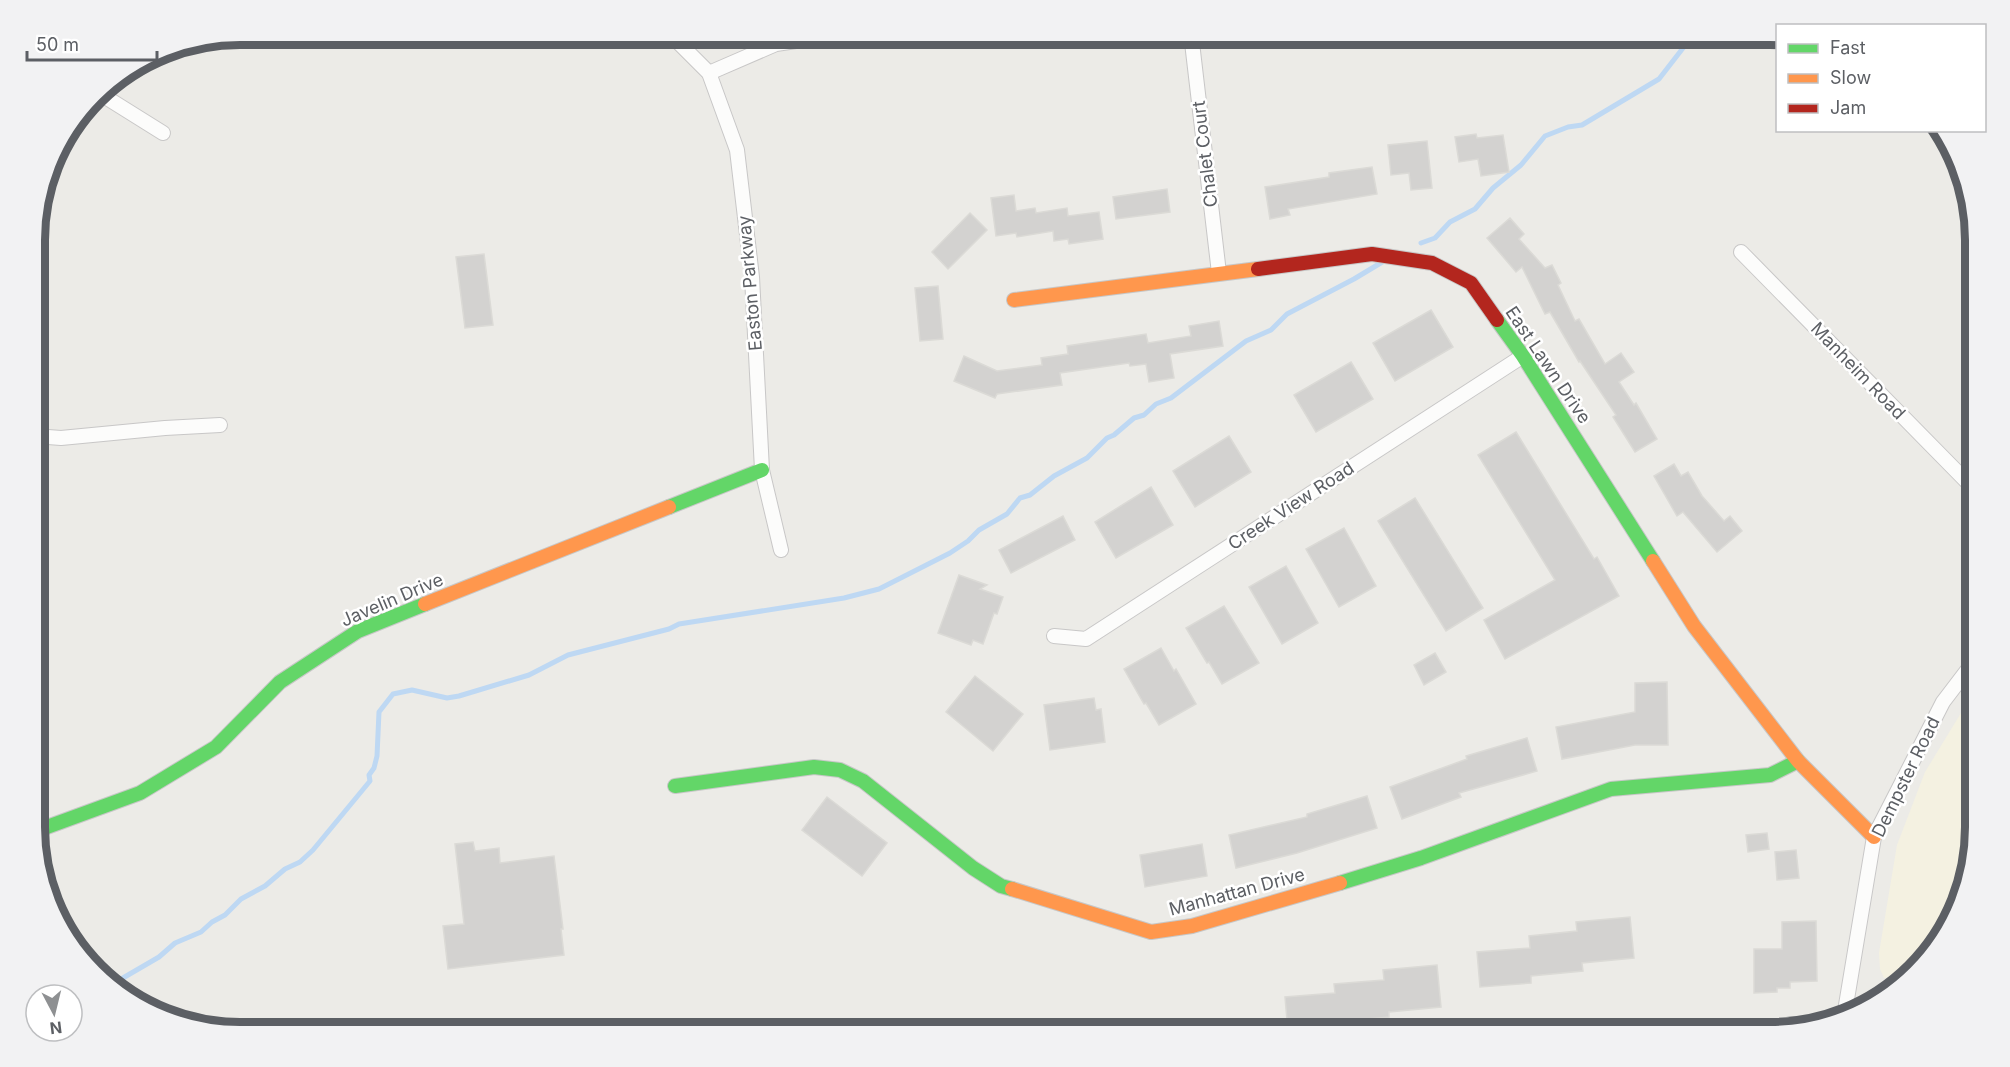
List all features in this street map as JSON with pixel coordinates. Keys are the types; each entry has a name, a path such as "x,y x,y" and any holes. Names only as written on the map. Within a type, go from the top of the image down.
{"street":[{"name":"Easton Parkway","path":"681,45 709,73 737,150 752,277 762,470 781,550"},
{"path":"709,73 774,45"},
{"name":"Chalet Court","path":"1192,45 1219,273"},
{"path":"107,98 163,133"},
{"name":"Manheim Road","path":"1742,252 1965,480"},
{"name":"East Lawn Drive","path":"1014,300 1372,254 1432,263 1471,283 1523,356 1694,626 1798,761 1874,837"},
{"name":"Creek View Road","path":"1054,636 1086,639 1523,356"},
{"path":"45,437 61,438 220,425"},
{"name":"Javelin Drive","path":"45,828 140,793 216,747 280,682 358,631 762,470"},
{"name":"Dempster Road","path":"1846,1006 1874,837 1943,702 1965,673"},
{"name":"Manhattan Drive","path":"675,786 814,767 840,770 863,781 973,868 1001,886 1151,932 1192,926 1234,915 1421,858 1611,789 1770,775 1798,761"}],"shaded area":[{"path":"1965,706 1965,839 1955,889 1945,913 1917,955 1895,976 1884,978 1880,969 1879,953 1897,845 1925,772"}],"green space":[{"path":"1595,45 1616,45 1595,48"}],"building":[{"path":"1476,134 1477,138 1503,135 1509,172 1481,176 1478,159 1459,162 1455,137"},
{"path":"1427,141 1432,188 1411,190 1409,173 1391,175 1388,145"},
{"path":"1372,167 1377,194 1288,209 1290,215 1270,219 1265,187 1329,177 1329,173"},
{"path":"1167,189 1170,212 1116,219 1113,197"},
{"path":"1014,195 1016,211 1035,208 1036,213 1067,208 1068,216 1099,212 1103,239 1069,244 1068,239 1054,241 1053,231 1017,237 1016,233 996,236 991,198"},
{"path":"970,213 987,230 948,269 932,252"},
{"path":"1510,218 1524,234 1519,239 1545,268 1552,265 1561,283 1558,285 1575,321 1579,319 1605,364 1621,353 1634,372 1619,382 1634,405 1636,403 1657,439 1635,452 1613,417 1616,415 1579,362 1550,312 1545,314 1522,267 1516,272 1487,238"},
{"path":"484,254 493,325 465,328 456,257"},
{"path":"938,286 943,339 920,341 915,288"},
{"path":"1431,310 1453,347 1395,381 1373,343"},
{"path":"1219,321 1223,346 1170,354 1174,378 1149,382 1146,364 1130,366 1129,363 1060,373 1062,385 997,394 995,398 954,381 964,356 997,371 1042,365 1041,358 1068,354 1067,346 1146,334 1148,343 1191,336 1189,326"},
{"path":"1351,362 1373,399 1316,432 1294,395"},
{"path":"1516,432 1594,559 1597,557 1619,596 1505,659 1484,620 1555,580 1478,455"},
{"path":"1229,436 1251,472 1195,507 1173,471"},
{"path":"1674,464 1681,476 1688,472 1702,496 1724,521 1730,516 1742,531 1717,552 1683,512 1677,516 1654,476"},
{"path":"1151,487 1173,525 1116,558 1095,522"},
{"path":"1415,498 1483,608 1446,631 1378,521"},
{"path":"1063,516 1075,540 1011,573 999,550"},
{"path":"1344,528 1376,586 1339,607 1306,549"},
{"path":"1286,566 1318,623 1282,644 1249,587"},
{"path":"959,575 987,585 980,589 1003,597 997,614 994,613 983,644 973,640 971,645 938,633"},
{"path":"1224,606 1259,663 1222,684 1186,628"},
{"path":"1161,648 1196,704 1159,725 1124,669"},
{"path":"1435,653 1446,672 1424,685 1414,665"},
{"path":"975,676 1023,714 993,751 946,712"},
{"path":"1667,682 1668,745 1635,745 1562,759 1556,727 1635,712 1635,683"},
{"path":"1094,698 1096,710 1101,709 1105,742 1050,750 1044,705"},
{"path":"1527,738 1537,771 1459,793 1461,797 1402,819 1390,787 1467,759 1466,756"},
{"path":"1367,796 1377,828 1297,853 1236,868 1229,835 1307,817 1307,814"},
{"path":"827,797 887,843 862,876 802,830"},
{"path":"1767,833 1769,849 1748,852 1746,835"},
{"path":"473,842 475,851 499,848 500,863 554,856 564,955 448,969 443,926 464,924 455,844"},
{"path":"1202,844 1207,876 1145,887 1140,855"},
{"path":"1796,850 1799,878 1777,880 1775,852"},
{"path":"1630,917 1634,958 1582,963 1583,971 1531,976 1531,983 1480,987 1477,952 1530,948 1529,936 1577,931 1576,922"},
{"path":"1816,921 1817,981 1790,982 1790,988 1777,988 1777,992 1754,993 1754,949 1782,949 1782,922"},
{"path":"1437,965 1441,1007 1389,1012 1389,1017 1337,1022 1287,1022 1285,997 1335,993 1334,984 1384,980 1383,970"}],"waterway":[{"path":"1421,243 1435,238 1450,222 1475,209 1493,188 1521,165 1545,136 1568,127 1582,125 1659,79 1685,45"},
{"path":"120,980 159,957 175,943 201,932 212,922 225,915 241,899 265,886 313,850 370,781 369,775 374,768 377,756 379,712 393,694 412,690 447,698 459,696 529,675 568,655 669,629 679,624 844,598 879,589 950,553 979,530 1007,514 1020,498 1030,495 1054,476 1087,458 1107,438 1134,418 1144,415 1156,404 1171,398 1246,341 1271,330 1287,314 1384,261"}],"traffic: fast":[{"path":"1497,320 1523,356 1653,561"},
{"path":"669,507 762,470"},
{"path":"45,828 140,793 216,747 280,682 358,631 425,604"},
{"path":"1340,883 1421,858 1611,789 1770,775 1798,761"},
{"path":"675,786 814,767 840,770 863,781 973,868 1001,886 1012,889"}],"traffic: slow":[{"path":"1014,300 1258,269"},
{"path":"425,604 669,507"},
{"path":"1653,561 1694,626 1798,761 1874,837"},
{"path":"1012,889 1151,932 1192,926 1340,883"}],"traffic: jam":[{"path":"1258,269 1372,254 1432,263 1471,283 1497,320"}]}
